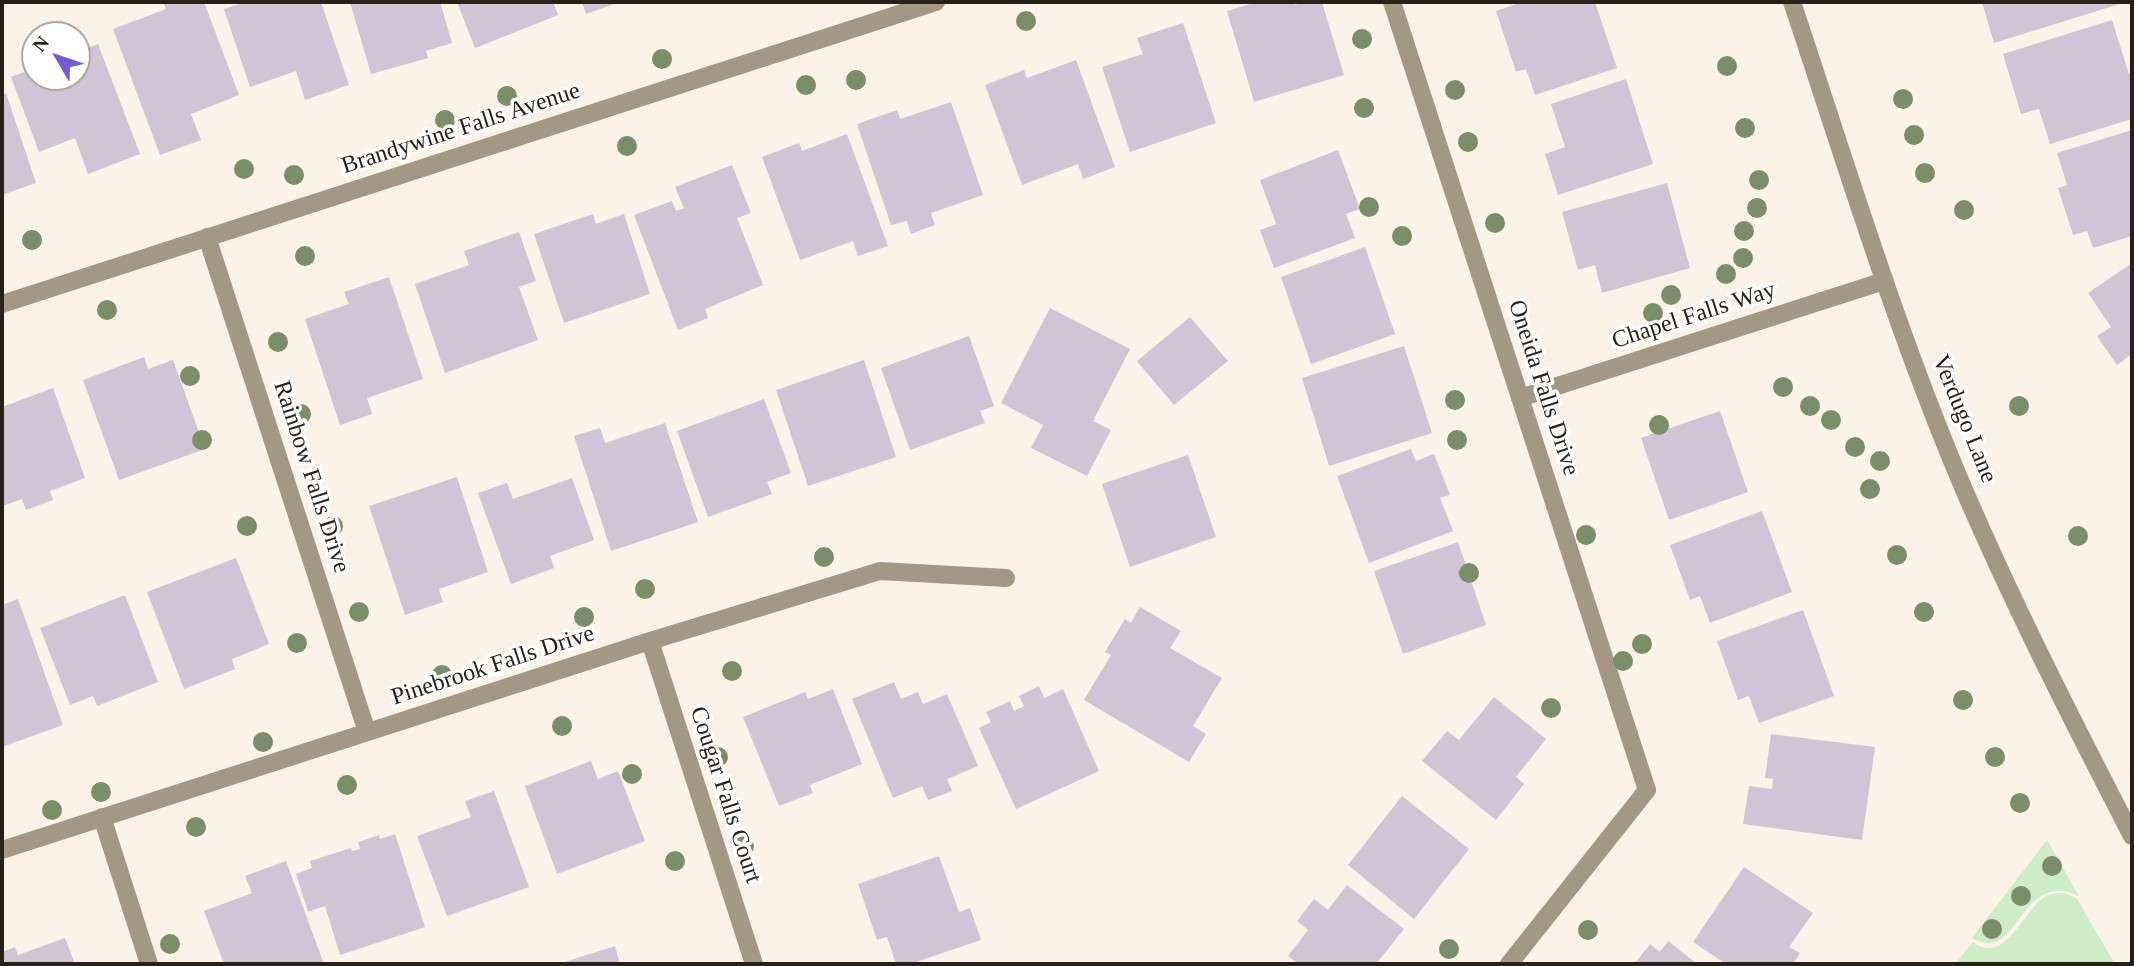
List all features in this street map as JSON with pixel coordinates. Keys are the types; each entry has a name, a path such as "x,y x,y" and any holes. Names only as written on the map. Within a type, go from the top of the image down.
{"street":[{"name":"Brandywine Falls Avenue","path":"2,304 936,2"},
{"name":"Oneida Falls Drive","path":"1392,2 1647,790 1509,964"},
{"name":"Verdugo Lane","path":"1792,2 1884,281 1964,490 2038,655 2132,836"},
{"name":"Rainbow Falls Drive","path":"207,237 367,732"},
{"name":"Chapel Falls Way","path":"1520,398 1884,281"},
{"name":"Pinebrook Falls Drive","path":"2,849 650,641 880,571 1006,578"},
{"name":"Cougar Falls Court","path":"650,641 754,964"},
{"path":"102,817 149,964"}],"green space":[{"path":"2047,840 2079,896 2059,891 2043,895 2031,904 2011,930 2000,939 1988,943 1972,938"},
{"path":"2066,893 2077,899 2115,964 1955,964 1973,942 1984,948 1994,948 2003,943 2042,899"}],"building":[{"path":"163,2 204,2 239,95 191,114 201,140 160,155 113,29 166,9"},
{"path":"246,2 321,2 349,85 305,100 296,71 250,87 224,9"},
{"path":"350,2 440,2 452,43 426,51 428,58 371,74"},
{"path":"457,2 553,2 558,15 475,48"},
{"path":"582,2 620,2 586,14"},
{"path":"1257,2 1294,2 1295,5 1322,2 1344,75 1254,102 1227,11"},
{"path":"1522,2 1595,2 1617,68 1535,95 1526,69 1516,72 1496,11"},
{"path":"1982,2 2126,2 1994,43"},
{"path":"2112,20 2129,74 2132,73 2132,119 2050,144 2039,109 2021,114 2003,54"},
{"path":"1183,23 1216,123 1130,152 1102,67 1143,54 1137,38"},
{"path":"98,44 140,154 88,174 75,138 39,152 11,77 21,73 21,91 91,91 91,47"},
{"path":"1076,60 1115,167 1083,179 1078,164 1022,185 985,85 1024,70 1027,78"},
{"path":"1626,79 1653,164 1558,195 1545,154 1565,147 1551,104"},
{"path":"6,93 36,183 2,195 2,95"},
{"path":"951,102 983,195 931,213 935,225 911,234 907,221 891,225 857,124 897,110 900,119"},
{"path":"2132,130 2132,236 2093,248 2087,231 2073,235 2058,188 2067,185 2057,153"},
{"path":"847,134 888,246 858,256 853,241 800,260 762,157 799,143 802,151"},
{"path":"1338,150 1360,209 1346,214 1355,238 1274,268 1260,230 1276,224 1260,180"},
{"path":"732,165 751,213 737,218 763,285 705,309 708,318 678,330 634,215 672,201 676,211 684,208 675,187"},
{"path":"1667,183 1690,268 1602,293 1595,265 1578,270 1562,212"},
{"path":"593,214 596,224 624,214 650,294 564,323 534,234"},
{"path":"519,232 536,281 519,287 538,340 445,373 415,284 469,265 464,251"},
{"path":"1365,247 1395,334 1311,364 1281,277"},
{"path":"2132,263 2132,354 2117,365 2097,336 2111,327 2088,293"},
{"path":"389,277 423,379 367,398 372,414 340,425 305,319 349,304 344,292"},
{"path":"1050,308 1130,349 1093,421 1111,430 1087,476 1031,448 1043,425 1001,403"},
{"path":"1190,317 1228,361 1174,405 1137,361"},
{"path":"969,336 994,406 980,411 985,423 910,450 881,368"},
{"path":"1404,346 1432,433 1329,466 1302,378"},
{"path":"144,357 148,369 173,360 205,449 119,480 83,380"},
{"path":"864,360 896,457 808,486 776,390"},
{"path":"53,388 85,478 50,491 53,500 26,510 22,499 2,506 2,407"},
{"path":"764,399 791,473 767,482 772,494 708,517 677,431"},
{"path":"1720,411 1748,492 1669,520 1641,438"},
{"path":"665,423 698,522 611,551 574,436 600,428 605,443"},
{"path":"1411,449 1416,461 1434,454 1450,495 1440,498 1453,531 1369,563 1337,476"},
{"path":"1188,455 1216,537 1130,567 1102,484"},
{"path":"457,477 488,572 439,589 443,602 405,615 369,506"},
{"path":"572,478 594,540 550,556 554,568 511,584 478,493 507,483 513,499"},
{"path":"1762,511 1792,592 1710,623 1700,596 1690,600 1670,545"},
{"path":"1458,542 1486,625 1403,654 1374,571"},
{"path":"236,558 269,644 232,659 235,669 184,689 147,592"},
{"path":"125,595 158,682 97,706 93,696 70,705 40,628"},
{"path":"18,599 63,725 2,747 2,605"},
{"path":"1140,607 1181,631 1170,648 1222,678 1193,726 1206,734 1189,762 1084,700 1111,655 1105,652 1125,619 1131,623"},
{"path":"1803,610 1834,696 1759,723 1749,696 1738,700 1717,641"},
{"path":"894,682 901,699 918,692 923,704 947,694 978,766 947,779 952,791 928,800 922,786 893,798 852,699"},
{"path":"1039,686 1044,698 1063,689 1099,771 1016,809 979,728 991,722 986,712 1010,701 1014,711 1024,706 1019,696"},
{"path":"833,689 862,764 810,785 813,793 779,806 743,717 805,692 808,699"},
{"path":"1494,697 1546,739 1516,777 1524,784 1496,820 1422,761 1447,731 1459,740"},
{"path":"1771,734 1875,747 1862,840 1743,824 1749,786 1772,789 1773,779 1765,778"},
{"path":"591,761 598,779 618,771 645,841 557,874 525,786"},
{"path":"494,791 529,887 447,916 417,836 471,817 465,801"},
{"path":"1402,796 1469,849 1414,919 1348,865"},
{"path":"395,834 425,927 340,955 325,906 308,912 296,874 312,868 310,861 351,848 352,851 360,849 358,842 379,835 380,839"},
{"path":"939,856 959,912 970,908 981,940 910,964 896,964 887,937 877,940 858,884"},
{"path":"286,861 324,964 224,964 204,911 252,893 245,876"},
{"path":"1744,867 1813,913 1789,947 1800,953 1793,964 1726,964 1693,942"},
{"path":"1347,885 1404,929 1376,964 1298,964 1288,956 1308,930 1297,921 1314,899 1328,910"},
{"path":"65,938 75,964 2,964 2,952 15,947 18,955"},
{"path":"1668,941 1697,964 1636,962 1650,944 1660,952"},
{"path":"615,946 620,964 558,964"}]}
